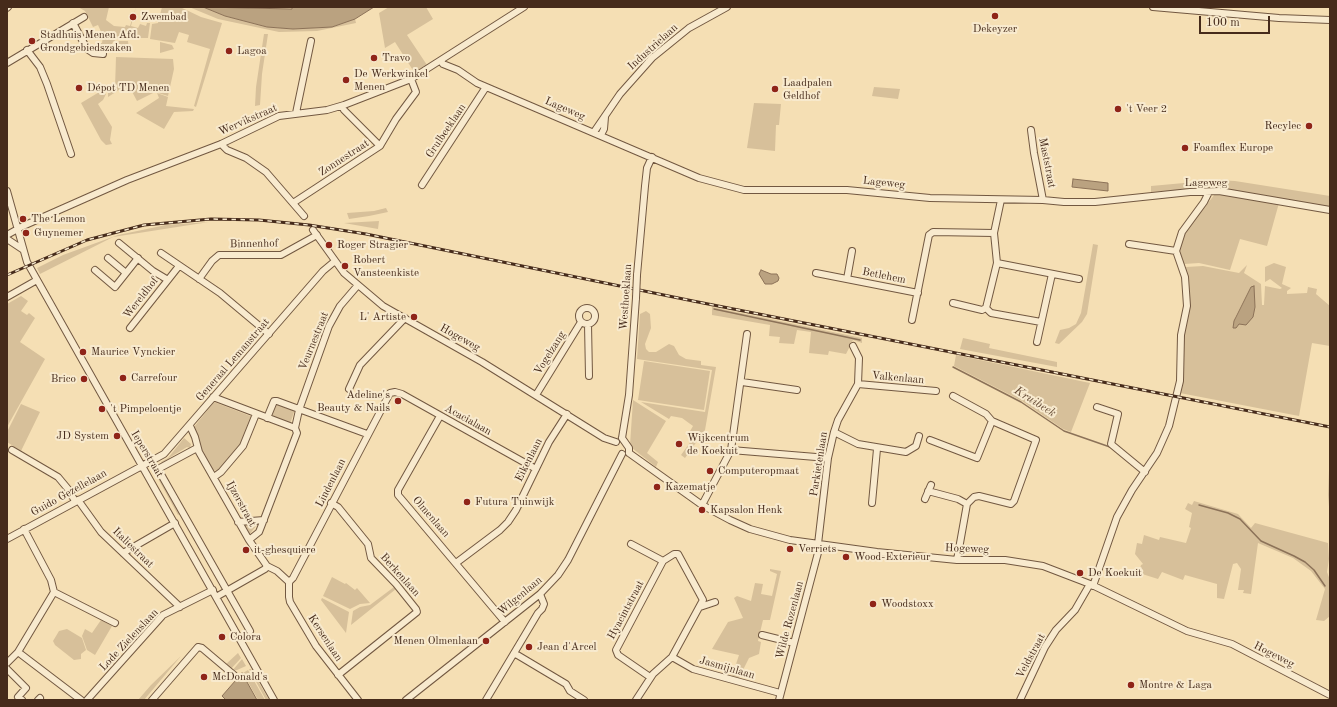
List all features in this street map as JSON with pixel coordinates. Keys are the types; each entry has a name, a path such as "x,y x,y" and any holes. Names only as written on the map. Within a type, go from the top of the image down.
{"street":[{"name":"Wervikstraat","path":"7,235 18,228 127,180 221,144 279,116 327,110 342,106 411,79 524,7"},
{"name":"Industrielaan","path":"594,132 631,80 665,47 689,28 727,7"},
{"path":"1153,7 1279,18 1330,20"},
{"path":"7,63 84,17"},
{"path":"73,24 87,49 93,53 103,54"},
{"path":"296,113 311,41"},
{"path":"27,50 40,67 48,84 71,154"},
{"name":"Lageweg","path":"448,56 458,70"},
{"name":"Lageweg","path":"441,61 444,64 458,70 468,78 486,87 699,178 748,190 847,190 930,198 1095,202 1209,192 1225,192 1330,210"},
{"name":"Zonnestraat","path":"293,203 380,146 396,119 416,92 411,79"},
{"name":"Grulbeeklaan","path":"422,185 486,87"},
{"path":"342,106 344,110 380,146"},
{"name":"Industrielaan","path":"601,135 604,129 604,117"},
{"name":"Maststraat","path":"1031,130 1043,200"},
{"path":"229,140 236,153"},
{"path":"221,144 227,150 236,153 266,172 304,216"},
{"name":"Westhoeklaan","path":"622,438 629,395 645,186 647,168 652,157"},
{"name":"Ieperstraat","path":"7,191 18,228 22,249 27,262 274,700"},
{"path":"1129,244 1176,251 1182,232 1204,202 1209,192"},
{"path":"986,308 997,263 994,233 1001,200"},
{"name":"Hogeweg","path":"315,232 335,261 358,285 383,306 482,362 604,438 616,442"},
{"name":"Binnenhof","path":"199,279 212,261 219,255 281,255 315,232"},
{"name":"Betlehem","path":"912,320 929,235 933,232 994,233"},
{"path":"7,239 22,249"},
{"name":"Wereldhof","path":"119,243 168,280"},
{"name":"Betlehem","path":"847,279 852,251"},
{"name":"Veldstraat","path":"1020,700 1045,647 1056,630 1075,610 1092,585 1117,517 1157,453 1165,437 1180,381 1180,335 1187,306 1183,268 1176,251"},
{"path":"161,253 223,296 269,334"},
{"path":"108,258 126,273"},
{"path":"95,270 115,287 138,258"},
{"name":"Generaal Lemanstraat","path":"142,466 164,454 190,426 213,397 323,271 335,261"},
{"path":"997,263 1079,279"},
{"name":"Wereldhof","path":"130,328 179,266"},
{"name":"Betlehem","path":"816,273 918,293"},
{"path":"1037,342 1052,274"},
{"path":"7,297 37,280"},
{"name":"Veurnestraat","path":"249,540 259,532 297,433 295,428 299,410 329,326 340,306 358,285"},
{"path":"953,303 982,310 986,308"},
{"name":"Vogelzang","path":"536,395 581,322 579,313 583,309 589,308 594,312 595,317 593,321 588,324 589,376"},
{"path":"986,308 991,313 1041,322"},
{"path":"349,389 360,365 405,318"},
{"path":"581,322 588,324"},
{"path":"702,505 731,450 742,382 747,334"},
{"name":"Parkietenlaan","path":"818,544 828,458 834,432 838,420 858,384 860,358 853,346"},
{"path":"742,382 797,390"},
{"name":"Valkenlaan","path":"858,384 936,392"},
{"name":"Acacialaan","path":"390,393 395,392 402,394 536,469"},
{"name":"Lindenlaan","path":"289,582 293,578 390,393"},
{"path":"953,396 986,414 992,421 1036,440 1014,501 1011,504 979,496 974,497 967,504 957,560"},
{"path":"213,397 295,428"},
{"path":"267,418 274,401 368,434"},
{"path":"1096,407 1118,414 1111,444 1145,472"},
{"path":"214,477 221,472 240,450 256,414"},
{"name":"Eikenlaan","path":"456,562 500,530 508,522 516,510 549,442 567,414"},
{"name":"Olmenlaan","path":"440,416 398,490 398,494 505,622"},
{"path":"930,440 977,458 992,421"},
{"name":"Ijzerstraat","path":"190,426 195,437 197,448 249,540 267,566 277,571 289,582"},
{"path":"834,432 858,444 877,449 906,452 916,446 919,436"},
{"path":"622,438 629,448 629,453 624,456 616,442 618,439 622,438"},
{"name":"Ieperstraat","path":"197,448 158,469 250,631"},
{"path":"872,503 877,449"},
{"name":"Italiestraat","path":"12,450 58,478 101,532 180,607"},
{"path":"731,450 828,458"},
{"name":"Hogeweg","path":"629,453 702,505 750,529 790,540 818,544 957,560 1023,562 1053,569 1092,585 1187,631 1232,644 1330,695"},
{"name":"Wilgenlaan","path":"406,700 540,594 558,575 568,560 622,454"},
{"name":"Guido Gezellelaan","path":"7,539 142,466"},
{"path":"925,499 929,488 967,504"},
{"name":"Berkenlaan","path":"331,503 338,507 368,544 369,555 371,558 416,609 415,614 406,622 338,675"},
{"path":"238,522 264,520"},
{"path":"123,553 175,523"},
{"path":"7,663 18,652 54,592 51,580 24,529"},
{"path":"631,544 663,561 674,554 678,554 683,548"},
{"name":"Wilde Rozenlaan","path":"779,697 817,556 818,544"},
{"path":"636,700 650,676 672,657 703,600 678,554"},
{"name":"Hyacintstraat","path":"650,676 618,655 616,650 663,561"},
{"path":"216,597 265,569 267,566"},
{"name":"Kersenlaan","path":"289,582 290,602 316,646 358,700"},
{"name":"Lode Zielenslaan","path":"87,700 163,615 213,590"},
{"path":"54,592 115,623"},
{"path":"486,700 538,613 542,609 544,604 540,594"},
{"path":"531,601 538,613"},
{"path":"700,607 715,602"},
{"path":"762,635 794,643"},
{"path":"152,700 198,647 202,648 234,675"},
{"path":"18,652 81,700"},
{"path":"514,653 566,684 570,691 584,700"},
{"name":"Jasmijnlaan","path":"672,657 694,669 779,697"},
{"path":"7,669 26,688 18,697 22,700"},
{"name":"Hogeweg","path":"1304,681 1330,691"}],"shaded area":[{"path":"78,7 109,7 106,20 114,26 125,27 126,25 130,26 136,7 131,26 138,28 140,24 146,26 147,23 150,23 148,38 118,38 113,42 108,52 99,51 99,43 102,43 103,36 98,25 93,27 85,11"},
{"path":"162,7 180,7 201,17 222,23 196,107 194,106 210,49 187,42 189,35 179,32 175,43 150,39 152,24 158,23"},
{"path":"189,7 203,7 225,16 267,27 293,29 332,27 355,19 356,23 317,31 279,32 218,19"},
{"path":"203,7 292,9 292,7 374,7 355,19 332,27 293,29 267,27 225,16"},
{"path":"389,7 426,7 433,19 407,35 427,65 414,72 395,42 385,48 379,13"},
{"path":"264,34 268,34 262,74 260,105 255,106 256,87"},
{"path":"119,41 128,41 129,52 113,52 114,46"},
{"path":"160,42 172,45 174,49 160,53"},
{"path":"116,57 173,59 174,69 168,96 155,92 137,101 128,84 108,97 108,93 115,88"},
{"path":"874,87 900,89 898,99 872,96"},
{"path":"101,91 106,94 103,100 98,104 112,127 110,140 112,144 106,145 101,140 81,103"},
{"path":"157,93 168,97 166,106 194,109 193,111 174,112 164,129 136,113 159,98"},
{"path":"754,103 781,104 779,125 776,125 775,151 747,148"},
{"path":"1073,179 1108,183 1108,191 1072,187"},
{"path":"1217,180 1235,181 1330,196 1330,208 1217,188 1151,192 1151,186"},
{"path":"1215,194 1279,203 1267,246 1240,239 1230,270 1199,263 1184,264 1180,257 1179,250 1185,232"},
{"path":"386,208 388,212 349,219 347,213 374,211"},
{"path":"379,221 378,229 344,223"},
{"path":"209,222 113,237 40,274 37,268 63,255 118,235 166,225"},
{"path":"1093,244 1098,245 1087,314 1082,322 1059,344 1055,343 1060,330 1069,328 1076,324 1081,313"},
{"path":"1274,263 1286,267 1282,284 1291,288 1287,291 1287,294 1307,293 1308,287 1317,289 1316,294 1330,306 1330,346 1312,343 1299,416 1180,393 1184,361 1183,341 1186,267 1203,266 1239,273 1247,265 1244,273 1261,284 1262,305 1264,305 1265,286 1280,289 1282,288 1270,279 1265,282 1265,267","holes":["1251,287 1239,324 1235,318"]},
{"path":"761,270 771,274 777,274 779,278 778,281 772,284 765,284 759,274"},
{"path":"1254,286 1255,307 1253,317 1246,325 1239,324 1236,328 1233,328 1234,321 1251,287"},
{"path":"21,296 28,301 21,311 27,315 29,313 35,318 20,342 45,359 7,427 7,304"},
{"path":"712,307 862,338 862,343 853,340 846,354 829,351 828,355 809,353 811,332 797,330 794,344 779,343 780,337 769,336 770,325 712,315"},
{"path":"646,311 650,314 651,328 645,344 646,349 649,352 656,352 669,344 674,346 679,355 686,359 701,361 701,365 716,367 705,430 685,458 681,455 694,437 689,433 693,426 682,418 671,416 669,419 641,402 705,412 712,370 637,359 640,314"},
{"path":"963,338 990,344 989,348 1057,362 1057,367 960,349"},
{"path":"956,355 1090,383 1071,432 1063,429 1022,401 954,366"},
{"path":"644,361 710,371 704,410 638,400"},
{"path":"633,400 666,421 647,453 658,462 656,467 630,445"},
{"path":"214,402 253,417 240,447 217,471 213,470 201,448 194,427"},
{"path":"276,402 295,409 290,424 270,417"},
{"path":"21,404 40,412 21,451 7,442 7,432"},
{"path":"184,438 191,444 190,448 187,447 169,458 172,460 163,465 161,462 168,458"},
{"path":"1330,446 1330,518 1328,495"},
{"path":"159,474 181,513 178,515 156,475"},
{"path":"1194,501 1238,514 1251,528 1255,523 1328,543 1329,559 1327,572 1330,580 1330,616 1324,621 1316,620 1325,589 1311,571 1293,558 1258,543 1251,594 1243,593 1244,590 1238,590 1241,569 1237,563 1233,564 1224,599 1217,598 1217,584 1185,575 1183,580 1162,572 1158,579 1139,573 1141,565 1143,564 1135,554 1137,543 1142,544 1144,535 1159,540 1160,537 1186,543 1191,528 1189,527 1192,513 1185,509 1188,503 1192,505"},
{"path":"260,521 249,535 242,522"},
{"path":"770,569 781,571 770,620 763,620 758,641 761,642 759,654 749,658 739,678 732,676 739,655 712,649 728,622 743,618 734,598 737,596 751,601 755,583 763,584 761,594 772,596 777,574 770,571"},
{"path":"332,577 345,584 346,583 355,590 357,588 370,603 360,604 350,609 323,596"},
{"path":"394,587 396,589 351,625 353,611 360,607 370,605"},
{"path":"322,598 349,612 346,633 321,600"},
{"path":"101,620 112,626 95,655 87,650 82,636 85,629 92,633"},
{"path":"67,629 82,638 86,650 81,654 81,659 74,660 55,645 53,641 59,631"},
{"path":"238,653 241,658 230,670 225,665"},
{"path":"181,656 144,700 138,700 151,685"},
{"path":"242,659 246,666 232,671"},
{"path":"249,669 251,669 269,700 266,700"},
{"path":"248,670 265,700 258,700 243,673"},
{"path":"242,673 257,700 226,700 222,696"}],"waterway":[{"name":"Kruibeek","path":"714,309 860,340"},
{"name":"Kruibeek","path":"953,367 1021,402 1064,431 1110,447"},
{"name":"Kruibeek","path":"1199,505 1228,513 1240,519 1261,541 1305,562 1314,570 1325,586"}],"railway":[{"path":"7,275 87,240 144,225 211,219 259,220 309,225 366,234 693,301 1330,427"}],"place":[{"name":"Dekeyzer","path":"995,16"},
{"name":"Zwembad","path":"133,17"},
{"name":"Stadhuis Menen Afd. Grondgebiedszaken","path":"32,41"},
{"name":"Lagoa","path":"229,51"},
{"name":"Travo","path":"374,58"},
{"name":"De Werkwinkel Menen","path":"346,80"},
{"name":"Dépot TD Menen","path":"79,88"},
{"name":"Laadpalen Geldhof","path":"775,89"},
{"name":"'t Veer 2","path":"1118,109"},
{"name":"Recylec","path":"1309,126"},
{"name":"Foamflex Europe","path":"1185,148"},
{"name":"The Lemon","path":"23,219"},
{"name":"Guynemer","path":"26,233"},
{"name":"Roger Stragier","path":"329,245"},
{"name":"Robert Vansteenkiste","path":"345,266"},
{"name":"L' Artiste","path":"414,317"},
{"name":"Maurice Vynckier","path":"83,352"},
{"name":"Carrefour","path":"123,378"},
{"name":"Brico","path":"84,379"},
{"name":"Adeline's Beauty & Nails","path":"398,401"},
{"name":"'t Pimpeloentje","path":"102,409"},
{"name":"JD System","path":"117,436"},
{"name":"Wijkcentrum de Koekuit","path":"679,444"},
{"name":"Computeropmaat","path":"710,471"},
{"name":"Kazematje","path":"657,487"},
{"name":"Futura Tuinwijk","path":"467,502"},
{"name":"Kapsalon Henk","path":"702,510"},
{"name":"Verriets","path":"790,549"},
{"name":"it-ghesquiere","path":"246,550"},
{"name":"Wood-Exterieur","path":"846,557"},
{"name":"De Koekuit","path":"1080,573"},
{"name":"Woodstoxx","path":"873,604"},
{"name":"Colora","path":"222,637"},
{"name":"Menen Olmenlaan","path":"486,641"},
{"name":"Jean d'Arcel","path":"529,647"},
{"name":"McDonald's","path":"204,677"},
{"name":"Montre & Laga","path":"1131,685"}]}
